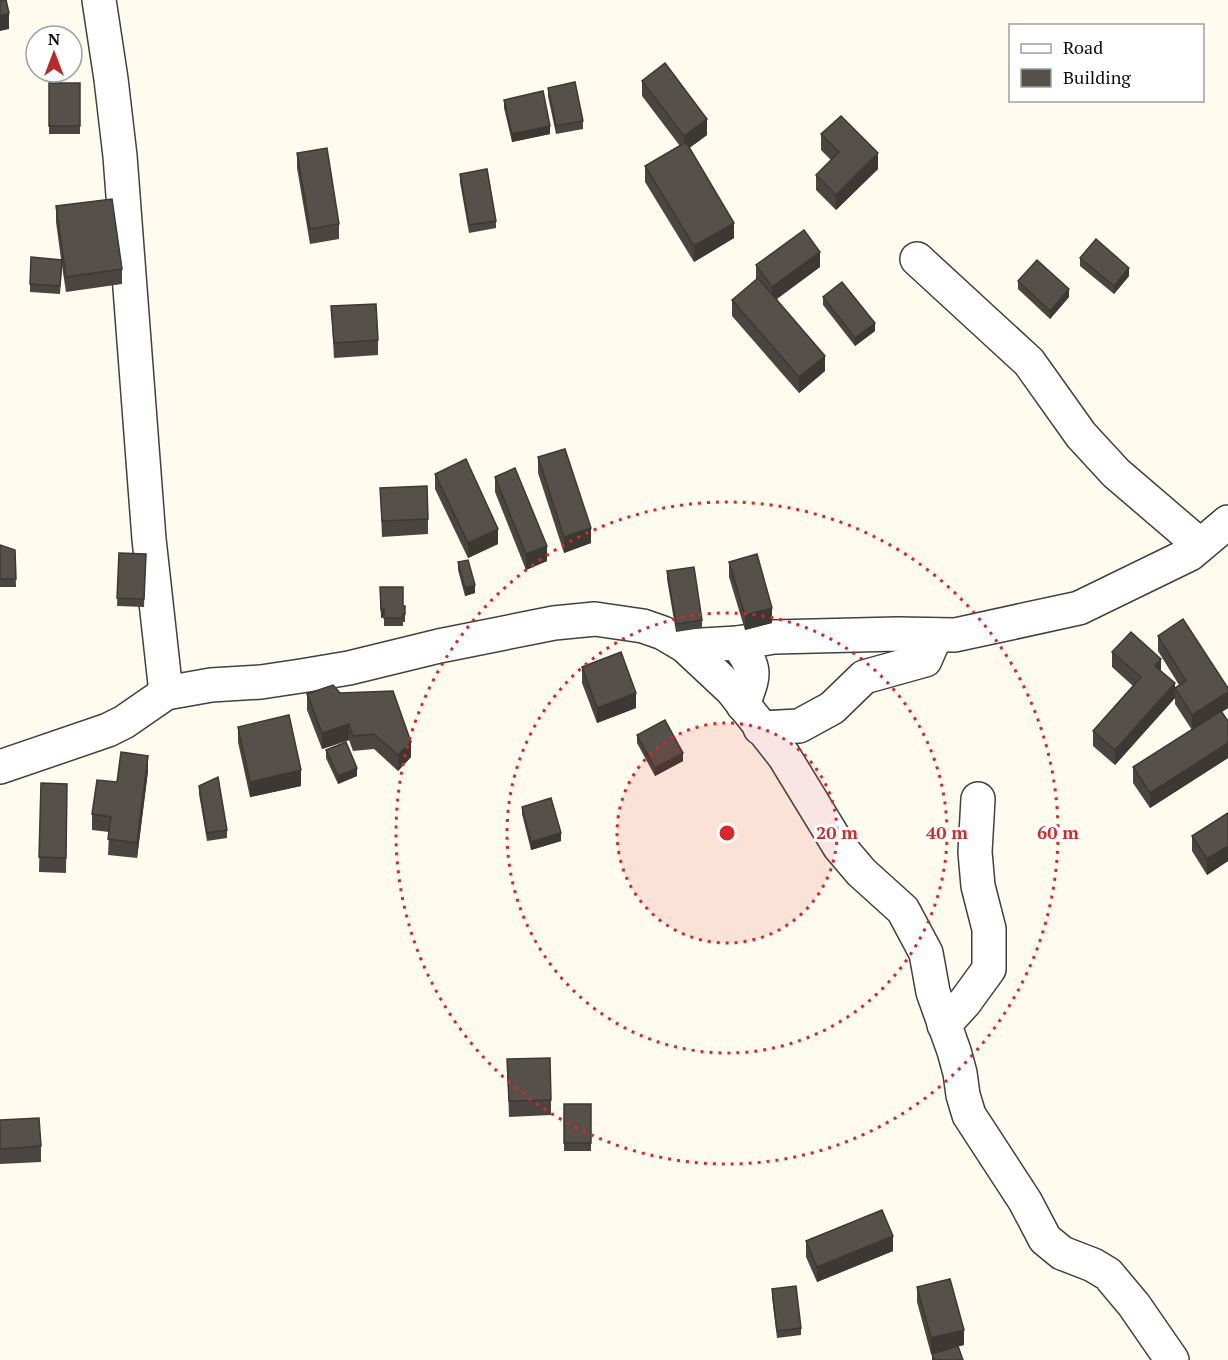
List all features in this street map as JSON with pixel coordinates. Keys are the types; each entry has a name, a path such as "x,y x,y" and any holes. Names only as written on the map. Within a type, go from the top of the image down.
{"street":[{"path":"99,0 120,156 149,538 166,693"},
{"path":"916,259 1029,362 1081,435 1116,473 1200,545"},
{"path":"685,646 737,643 774,637 955,635 1079,608 1190,554 1228,522"},
{"path":"0,766 108,730 124,722 166,693 211,685 261,682 311,675 379,662 439,646 543,626 594,619 643,626 663,633 685,646 723,680 784,756 839,846 861,872 903,910 926,953 933,992 960,1073 969,1115 1025,1201 1045,1239 1062,1253 1093,1265 1108,1274 1134,1305 1172,1360"},
{"path":"752,717 799,726 832,708 864,677 925,660 936,635"},
{"path":"809,637 834,650 843,663 864,677"},
{"path":"737,643 751,662 752,717"},
{"path":"944,1025 965,1002 989,969 989,929 978,886 975,852 978,799"}],"building":[{"path":"0,0 6,0 9,13 0,16"},
{"path":"665,63 707,119 684,136 642,81"},
{"path":"575,82 583,121 556,126 548,88"},
{"path":"49,84 80,84 80,126 49,126"},
{"path":"543,91 550,126 512,134 504,100"},
{"path":"841,116 878,153 836,195 816,175 839,152 821,134"},
{"path":"686,142 734,223 694,246 645,166"},
{"path":"327,148 339,224 310,229 297,153"},
{"path":"487,169 496,221 469,225 460,174"},
{"path":"112,199 122,269 66,277 56,206"},
{"path":"804,230 820,252 772,287 756,265"},
{"path":"1096,239 1129,268 1114,286 1080,258"},
{"path":"31,257 62,260 60,286 30,284"},
{"path":"1037,260 1069,289 1050,311 1018,281"},
{"path":"758,278 825,356 799,377 732,300"},
{"path":"842,282 875,323 855,338 823,297"},
{"path":"376,304 378,340 334,343 331,306"},
{"path":"565,449 591,528 564,537 538,457"},
{"path":"466,459 498,529 468,543 435,474"},
{"path":"515,468 547,546 526,554 495,477"},
{"path":"427,486 428,519 382,521 380,488"},
{"path":"0,545 15,550 16,579 0,579"},
{"path":"119,553 146,554 144,599 117,598"},
{"path":"757,554 772,608 745,615 729,562"},
{"path":"468,560 475,585 465,588 458,562"},
{"path":"694,567 702,620 676,624 667,571"},
{"path":"380,587 403,587 405,614 403,618 384,618 384,609 381,610"},
{"path":"1183,619 1228,688 1228,692 1192,715 1175,688 1186,681 1158,636"},
{"path":"1131,632 1161,659 1155,666 1175,683 1115,750 1093,731 1141,677 1112,652"},
{"path":"621,652 636,693 597,708 582,667"},
{"path":"333,685 340,693 393,691 411,742 398,755 374,734 353,736 349,724 322,733 307,694"},
{"path":"1221,711 1228,721 1228,743 1150,793 1133,767"},
{"path":"289,715 301,770 250,782 238,727"},
{"path":"665,720 683,753 655,768 637,735"},
{"path":"346,742 357,768 338,776 326,750"},
{"path":"121,752 148,756 137,843 108,839 111,817 92,814 97,780 117,782"},
{"path":"218,777 227,830 207,833 199,786"},
{"path":"41,783 67,784 66,858 39,857"},
{"path":"551,798 561,833 531,842 522,807"},
{"path":"1228,813 1228,846 1207,859 1192,836"},
{"path":"550,1058 551,1100 509,1101 507,1059"},
{"path":"564,1104 591,1104 591,1143 564,1143"},
{"path":"39,1118 41,1146 0,1149 0,1120"},
{"path":"882,1210 893,1236 817,1267 806,1241"},
{"path":"950,1279 964,1330 931,1338 917,1287"},
{"path":"796,1286 801,1328 777,1331 772,1289"},
{"path":"958,1346 963,1360 934,1360 932,1354"}]}
